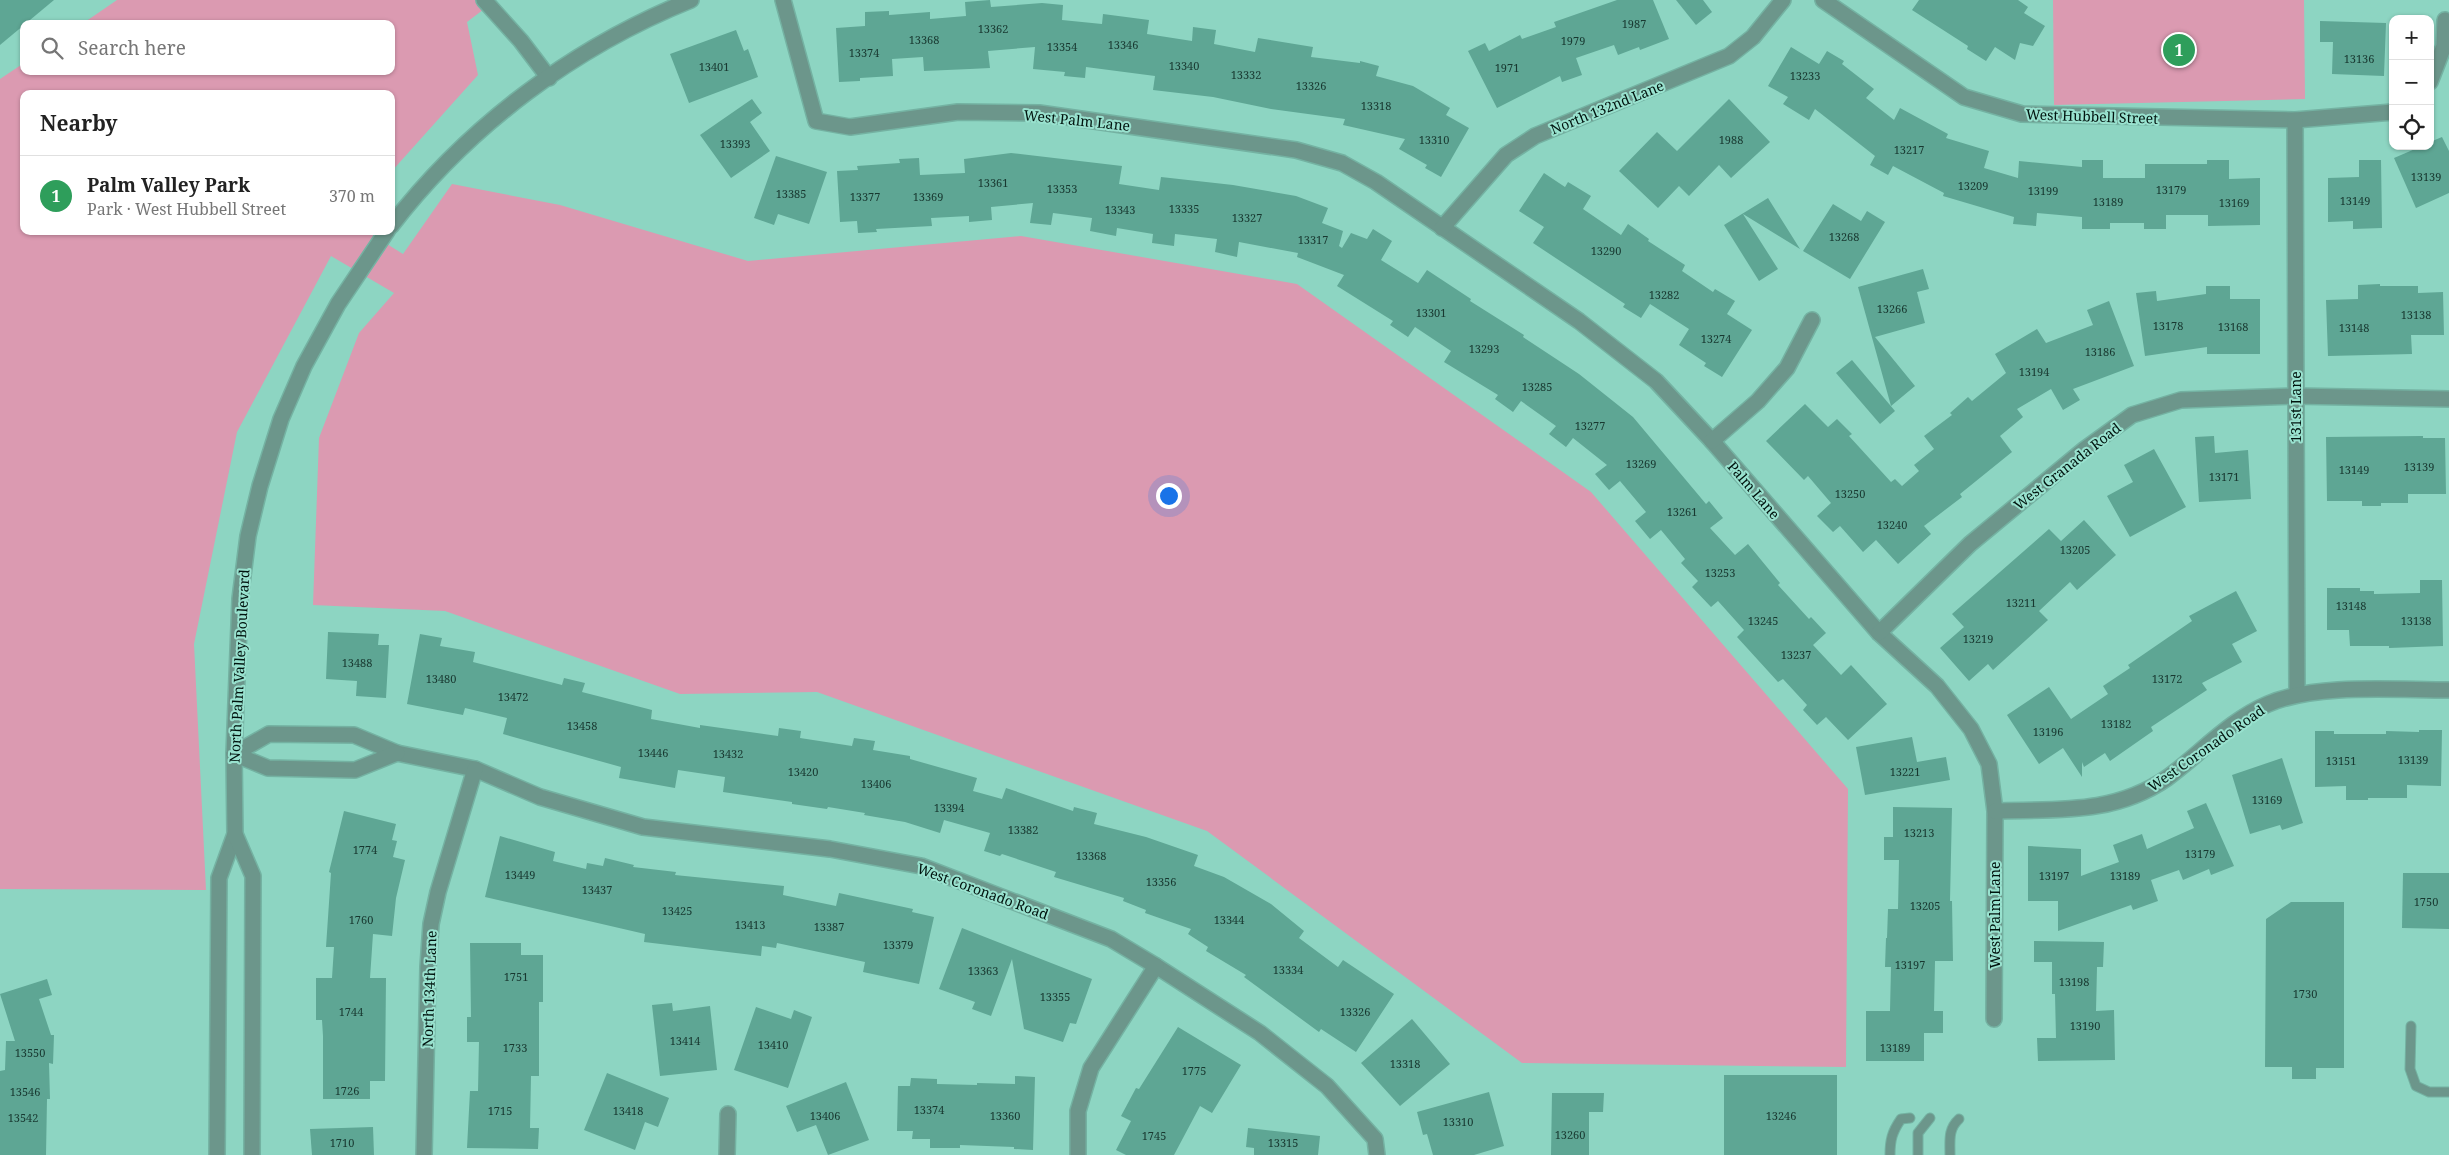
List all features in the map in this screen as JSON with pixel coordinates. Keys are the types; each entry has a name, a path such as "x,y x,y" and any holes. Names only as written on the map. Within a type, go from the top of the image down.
{"street":[{"path":"484,0 521,41 549,78"},
{"name":"North Palm Valley Boulevard","path":"395,221 409,203 458,151 500,113 599,44 652,16 691,0"},
{"name":"West Palm Lane","path":"783,0 816,121 850,127 958,112 1039,114 1296,150 1342,163 1376,182 1442,228"},
{"name":"North 132nd Lane","path":"1442,228 1506,155 1535,136 1730,56 1753,37 1783,0"},
{"name":"West Hubbell Street","path":"1823,0 1964,97 2022,114 2295,120 2389,112"},
{"path":"2434,72 2444,46 2445,20"},
{"name":"131st Lane","path":"2295,120 2297,694"},
{"name":"Palm Lane","path":"1442,228 1595,333 1656,381 1712,441 1878,633 1937,686 1971,729 1989,764 1995,811"},
{"name":"North Palm Valley Boulevard","path":"216,1155 219,878 235,834 234,754 240,598 248,536 260,486 281,419 304,366 338,304 385,235"},
{"path":"1712,441 1758,401 1787,368 1812,320"},
{"name":"West Granada Road","path":"1878,633 1970,544 2085,449 2132,415 2181,400 2295,396 2449,399"},
{"name":"West Coronado Road","path":"1995,811 2103,806 2137,795 2166,778 2239,722 2267,704 2297,694 2350,690 2449,690"},
{"name":"West Coronado Road","path":"234,754 269,734 354,735 397,753 475,769 540,797 643,827 830,849 921,866 1111,939 1156,966 1260,1033 1327,1086 1375,1139 1377,1155"},
{"path":"234,754 268,768 355,770 397,753"},
{"name":"North 134th Lane","path":"424,1155 428,967 431,924 438,892 475,769"},
{"name":"West Palm Lane","path":"1994,1019 1995,811"},
{"name":"North Palm Valley Boulevard","path":"235,834 253,876 252,1155"},
{"path":"1078,1155 1078,1111 1091,1068 1156,966"},
{"path":"727,1155 728,1114"}],"lane":[{"path":"2411,1026 2410,1068 2416,1086 2429,1092 2449,1092"},
{"path":"1890,1155 1890,1136 1894,1128 1901,1119 1910,1118"},
{"path":"1918,1155 1918,1133 1930,1118"},
{"path":"1950,1155 1949,1134 1952,1125 1960,1119"}],"shaded area":[{"path":"117,0 496,0 467,22 478,75 395,168 395,90 20,90 20,235 372,235 403,254 452,184 560,205 748,261 1021,236 1297,284 1591,492 1848,789 1846,1067 1522,1063 1207,831 817,692 680,694 445,611 313,605 319,438 359,333 394,293 331,256 237,432 194,644 206,890 0,889 0,79 20,66 20,75 395,75 395,20 88,20"},
{"path":"2053,0 2304,0 2305,99 2054,105"}],"building":[{"path":"0,0 54,0 30,20 20,20 20,28 0,45"},
{"path":"990,0 991,7 1042,3 1063,5 1062,20 1102,24 1103,14 1149,20 1147,34 1192,41 1193,27 1216,30 1214,44 1255,52 1258,38 1313,47 1311,57 1360,63 1360,61 1379,66 1376,76 1413,86 1450,108 1446,115 1469,128 1441,177 1425,168 1427,165 1399,149 1405,139 1343,125 1345,119 1271,109 1213,97 1153,90 1155,76 1086,67 1085,78 1064,76 1065,72 1033,69 1035,47 988,51 990,68 924,71 923,57 892,59 893,76 860,78 860,81 839,82 836,28 865,26 865,12 889,11 889,15 930,12 930,19 966,16 965,2"},
{"path":"1617,0 1653,0 1669,39 1640,50 1639,47 1618,55 1614,45 1576,58 1582,75 1562,82 1560,76 1497,108 1468,51 1485,43 1489,51 1520,35 1522,39 1556,27 1554,22"},
{"path":"1676,0 1703,0 1712,12 1696,25"},
{"path":"1919,0 2018,0 2028,7 2024,13 2045,26 2033,46 2020,43 2015,60 1995,47 1986,61 1967,49 1968,46 1912,10"},
{"path":"2320,21 2386,23 2384,76 2332,74 2333,42 2320,42"},
{"path":"736,30 744,51 748,49 758,77 689,103 670,54"},
{"path":"1791,47 1819,64 1827,51 1844,61 1842,64 1874,89 1866,98 1894,120 1900,108 1948,134 1946,138 1989,151 1984,168 2018,178 2019,161 2082,167 2082,160 2103,160 2103,178 2145,178 2145,164 2207,164 2207,160 2229,160 2229,179 2260,178 2260,225 2208,226 2208,215 2166,215 2166,229 2144,229 2144,223 2110,223 2110,229 2082,229 2082,217 2037,213 2036,226 2013,224 2014,217 1943,196 1944,193 1893,166 1888,175 1870,165 1875,156 1815,109 1809,120 1783,104 1788,97 1768,86"},
{"path":"752,99 762,113 750,122 770,151 731,178 700,135"},
{"path":"1729,99 1770,142 1731,178 1719,165 1689,196 1679,186 1658,208 1619,171 1657,132 1677,151"},
{"path":"2442,137 2449,151 2449,193 2416,208 2394,158 2413,150 2434,150 2434,140"},
{"path":"1011,153 1122,166 1119,184 1159,190 1161,177 1233,185 1296,196 1328,208 1322,223 1343,231 1339,246 1342,248 1351,233 1367,239 1373,229 1392,241 1381,260 1418,283 1427,270 1579,374 1633,417 1706,504 1709,501 1723,518 1710,528 1735,555 1748,544 1780,583 1778,585 1809,619 1811,617 1826,633 1813,645 1841,675 1851,665 1887,704 1848,740 1826,717 1817,725 1803,710 1807,705 1783,679 1778,682 1737,637 1744,630 1718,601 1711,607 1692,587 1698,581 1681,563 1685,559 1661,530 1650,539 1635,521 1646,512 1620,481 1609,490 1595,474 1607,465 1573,438 1566,447 1549,434 1556,426 1521,401 1513,412 1495,399 1498,395 1444,362 1451,351 1415,327 1408,337 1390,325 1393,321 1337,286 1344,275 1297,257 1298,253 1239,242 1237,257 1215,252 1217,239 1175,234 1174,246 1152,243 1153,234 1117,228 1116,236 1090,231 1092,218 1053,213 1051,225 1030,223 1033,203 991,207 992,220 969,222 969,216 931,218 932,226 876,229 877,232 858,233 857,221 840,222 837,171 858,170 857,166 900,163 899,159 919,158 920,175 965,173 964,159"},
{"path":"776,156 827,172 809,224 778,214 774,225 754,218"},
{"path":"2359,160 2381,160 2382,228 2353,229 2353,221 2328,222 2328,178 2359,177"},
{"path":"1544,173 1565,187 1568,182 1591,196 1583,209 1621,235 1628,224 1649,239 1648,241 1685,265 1682,271 1713,292 1715,289 1735,301 1727,314 1752,330 1722,377 1704,366 1706,363 1679,345 1689,329 1650,304 1641,318 1623,307 1625,304 1533,243 1544,227 1519,211"},
{"path":"1768,198 1800,249 1743,214 1778,269 1759,281 1724,225"},
{"path":"1833,204 1861,221 1867,211 1885,222 1850,279 1803,251"},
{"path":"1923,269 1929,289 1917,292 1925,323 1875,337 1915,386 1891,406 1858,287"},
{"path":"2380,284 2380,286 2418,286 2418,293 2443,292 2444,335 2411,335 2412,354 2328,356 2326,300 2358,299 2358,285"},
{"path":"2206,286 2230,286 2230,299 2260,299 2260,354 2207,354 2207,347 2145,356 2136,293 2156,291 2157,301 2206,294"},
{"path":"2109,301 2134,366 2073,389 2080,400 2063,410 2051,389 2017,409 2023,417 2000,436 2012,452 1960,494 1962,497 1924,526 1931,534 1898,564 1876,540 1863,552 1840,526 1833,532 1817,516 1831,503 1808,476 1804,480 1766,441 1805,404 1828,427 1837,419 1852,434 1849,436 1891,482 1895,479 1902,486 1919,471 1914,465 1934,449 1924,436 1952,415 1950,413 1968,397 1972,401 2006,373 1995,354 2037,329 2046,343 2093,325 2087,310"},
{"path":"1852,360 1895,411 1880,424 1836,373"},
{"path":"2214,436 2215,453 2248,450 2251,499 2199,502 2195,437"},
{"path":"2423,436 2423,438 2445,438 2446,494 2408,494 2408,503 2381,503 2381,506 2362,506 2362,501 2327,501 2326,437"},
{"path":"2154,449 2186,507 2130,537 2107,496 2133,482 2124,465"},
{"path":"2084,520 2116,555 2077,590 2070,582 2039,611 2048,620 1993,670 1988,664 1969,681 1940,648 1964,627 1952,614 2049,529 2061,541"},
{"path":"2420,580 2442,580 2443,646 2389,648 2389,646 2350,646 2349,630 2327,630 2327,588 2360,588 2360,591 2374,591 2374,594 2420,593"},
{"path":"2236,591 2257,631 2232,644 2242,662 2202,683 2207,690 2151,727 2153,731 2110,761 2105,753 2084,767 2082,762 2082,777 2063,748 2039,764 2007,715 2049,687 2071,719 2108,694 2103,686 2130,668 2128,665 2192,621 2189,616"},
{"path":"328,632 379,634 378,645 389,645 386,698 356,696 357,681 326,679"},
{"path":"420,634 442,638 440,646 475,652 473,662 562,685 564,678 585,683 582,692 652,710 651,719 700,728 700,725 778,736 779,728 801,731 800,738 852,746 854,738 875,741 873,750 910,756 910,759 977,778 973,791 1002,799 1006,788 1073,811 1074,807 1097,813 1094,824 1146,837 1198,855 1194,866 1224,877 1271,904 1304,931 1299,938 1338,967 1343,960 1394,994 1356,1052 1321,1029 1319,1032 1244,977 1246,975 1206,951 1208,947 1188,934 1191,929 1145,913 1146,910 1123,901 1124,898 1054,877 1056,872 1002,854 1000,856 984,851 990,833 944,820 940,833 905,822 864,815 865,813 792,804 792,802 723,792 725,777 678,770 675,788 619,778 621,767 503,734 507,718 465,708 463,715 407,704"},
{"path":"2419,730 2442,730 2441,786 2407,785 2407,798 2368,798 2368,800 2346,800 2346,786 2315,787 2315,731 2334,731 2334,734 2386,734 2386,731 2419,732"},
{"path":"1912,737 1917,762 1946,757 1950,780 1865,795 1856,747"},
{"path":"2282,758 2303,823 2282,830 2280,825 2250,834 2232,775"},
{"path":"2206,803 2234,866 2211,875 2209,869 2183,880 2179,870 2151,880 2158,901 2133,910 2131,905 2058,931 2058,901 2028,901 2028,846 2081,849 2081,876 2119,862 2113,845 2142,834 2147,849 2194,828 2187,811"},
{"path":"1893,807 1952,808 1950,901 1952,901 1953,961 1935,961 1934,1011 1943,1011 1943,1033 1924,1033 1924,1061 1866,1061 1866,1011 1890,1011 1891,967 1885,967 1886,938 1888,909 1898,909 1899,860 1884,860 1884,837 1893,837"},
{"path":"344,811 396,824 392,840 397,841 393,857 405,860 396,898 392,936 373,934 370,978 386,978 385,1081 370,1081 370,1099 323,1099 323,1036 322,1020 316,1020 316,978 332,978 334,947 326,947 331,873 329,872"},
{"path":"500,836 555,852 553,861 586,869 587,863 603,866 605,858 634,865 633,867 676,872 675,875 784,886 783,895 836,906 839,893 913,909 912,912 934,917 919,984 863,972 865,962 777,943 776,948 762,946 761,956 644,942 645,934 485,897"},
{"path":"2403,873 2449,873 2449,929 2402,928"},
{"path":"2291,902 2344,902 2344,1068 2316,1068 2316,1079 2292,1079 2292,1067 2265,1067 2266,919"},
{"path":"962,928 1092,979 1076,1024 1070,1023 1063,1042 1024,1029 1012,959 991,1016 972,1009 975,1002 939,989"},
{"path":"2034,941 2104,942 2103,967 2097,967 2096,1011 2114,1010 2115,1060 2038,1061 2037,1038 2056,1038 2055,994 2052,994 2052,962 2034,962"},
{"path":"470,943 521,943 521,955 543,955 543,1002 539,1002 539,1076 531,1076 530,1128 539,1128 538,1149 467,1148 470,1091 478,1091 479,1042 467,1042 467,1017 471,1017"},
{"path":"47,979 52,995 39,999 51,1035 54,1035 53,1064 49,1063 50,1099 47,1099 46,1155 0,1155 0,1071 5,1070 6,1041 15,1041 0,994"},
{"path":"672,1003 673,1011 710,1006 717,1070 660,1076 652,1005"},
{"path":"756,1007 791,1019 794,1010 812,1017 788,1088 734,1070"},
{"path":"1412,1019 1450,1064 1400,1106 1361,1063"},
{"path":"1178,1027 1241,1065 1212,1113 1200,1106 1174,1155 1126,1155 1116,1150 1131,1121 1121,1116 1136,1088 1139,1089"},
{"path":"607,1073 669,1098 658,1127 645,1122 635,1150 584,1130"},
{"path":"1724,1075 1837,1075 1837,1155 1724,1155"},
{"path":"1015,1076 1035,1077 1033,1150 1014,1149 1014,1147 960,1145 960,1148 930,1148 930,1139 912,1139 913,1131 897,1131 898,1086 910,1086 911,1078 937,1079 937,1084 977,1085 977,1083 1015,1084"},
{"path":"846,1082 869,1140 828,1155 816,1125 797,1132 786,1106"},
{"path":"1489,1092 1504,1146 1474,1155 1433,1155 1427,1134 1423,1135 1417,1112"},
{"path":"1552,1093 1604,1093 1603,1112 1589,1112 1589,1155 1551,1155"},
{"path":"373,1127 374,1155 312,1155 310,1129"},
{"path":"1248,1128 1320,1136 1318,1155 1254,1155 1254,1148 1246,1147"}],"place":[{"name":"Palm Valley Park","path":"2179,50"}]}
